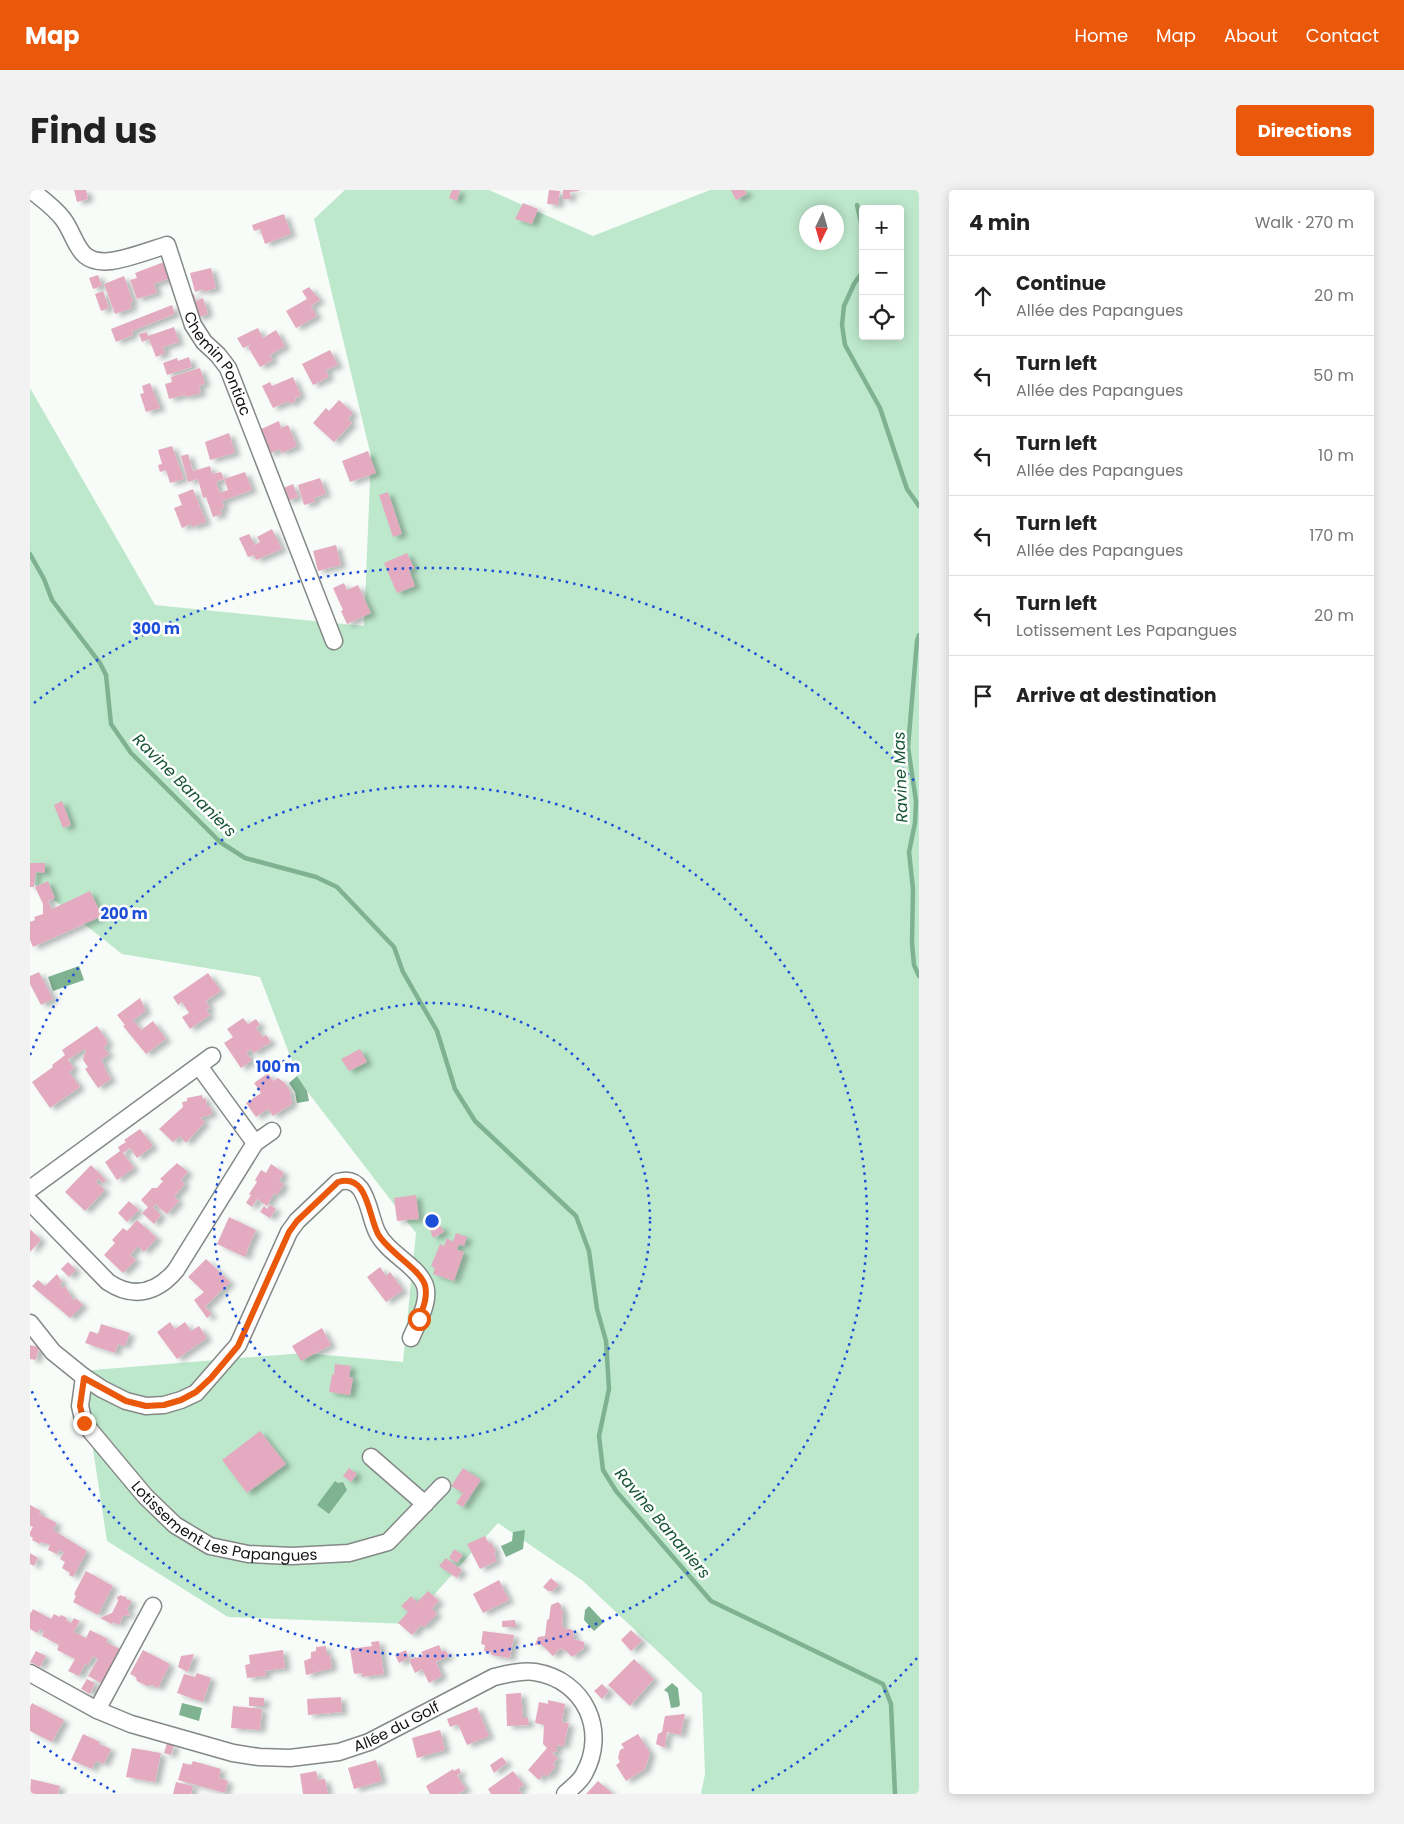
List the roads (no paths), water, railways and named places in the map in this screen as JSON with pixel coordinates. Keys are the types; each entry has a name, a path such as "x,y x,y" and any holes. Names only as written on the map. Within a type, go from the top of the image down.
{"street":[{"name":"Chemin Pontiac","path":"31,190 56,211 64,221 77,248 87,257 99,261 112,261 167,245 193,325 204,342 228,368 334,641"},
{"path":"30,1189 212,1056"},
{"path":"199,1066 256,1143"},
{"path":"30,1202 108,1282 117,1288 127,1291 140,1292 152,1289 162,1284 176,1270 256,1143 272,1131"},
{"path":"30,1323 53,1352 84,1378 126,1401 146,1406 164,1405 181,1400 196,1392 211,1378 238,1346 289,1232 297,1221 338,1182 345,1180 353,1182 362,1190 378,1234 386,1246 417,1274 424,1283 426,1292 425,1303 411,1338"},
{"name":"Lotissement Les Papangues","path":"84,1378 80,1406 84,1423 145,1496 175,1525 210,1546 248,1554 292,1556 349,1553 388,1542 442,1486"},
{"path":"371,1456 425,1504"},
{"path":"97,1710 153,1606"},
{"name":"Allée du Golf","path":"30,1673 97,1710 131,1724 232,1753 259,1757 290,1758 339,1752 369,1742 494,1677 513,1673 534,1672 556,1678 577,1692 588,1710 594,1732 591,1754 584,1775 565,1794"}],"waterway":[{"name":"Ravine Mas","path":"857,205 859,214"},
{"name":"Ravine Mas","path":"859,277 844,306 842,325 845,345 880,408 907,489 919,506"},
{"name":"Ravine Bananiers","path":"30,554 44,579 52,600 100,663 106,675 111,724 131,753 220,842 245,858 316,877 337,887 394,947 403,972 437,1031 455,1089 475,1121 576,1216 589,1251 597,1309 606,1341 609,1389 599,1436 603,1470 616,1491 711,1601 883,1684 891,1704 895,1794"},
{"name":"Ravine Mas","path":"919,635 908,747 916,801 915,823 909,852 913,889 912,943 914,965 919,976"}]}
